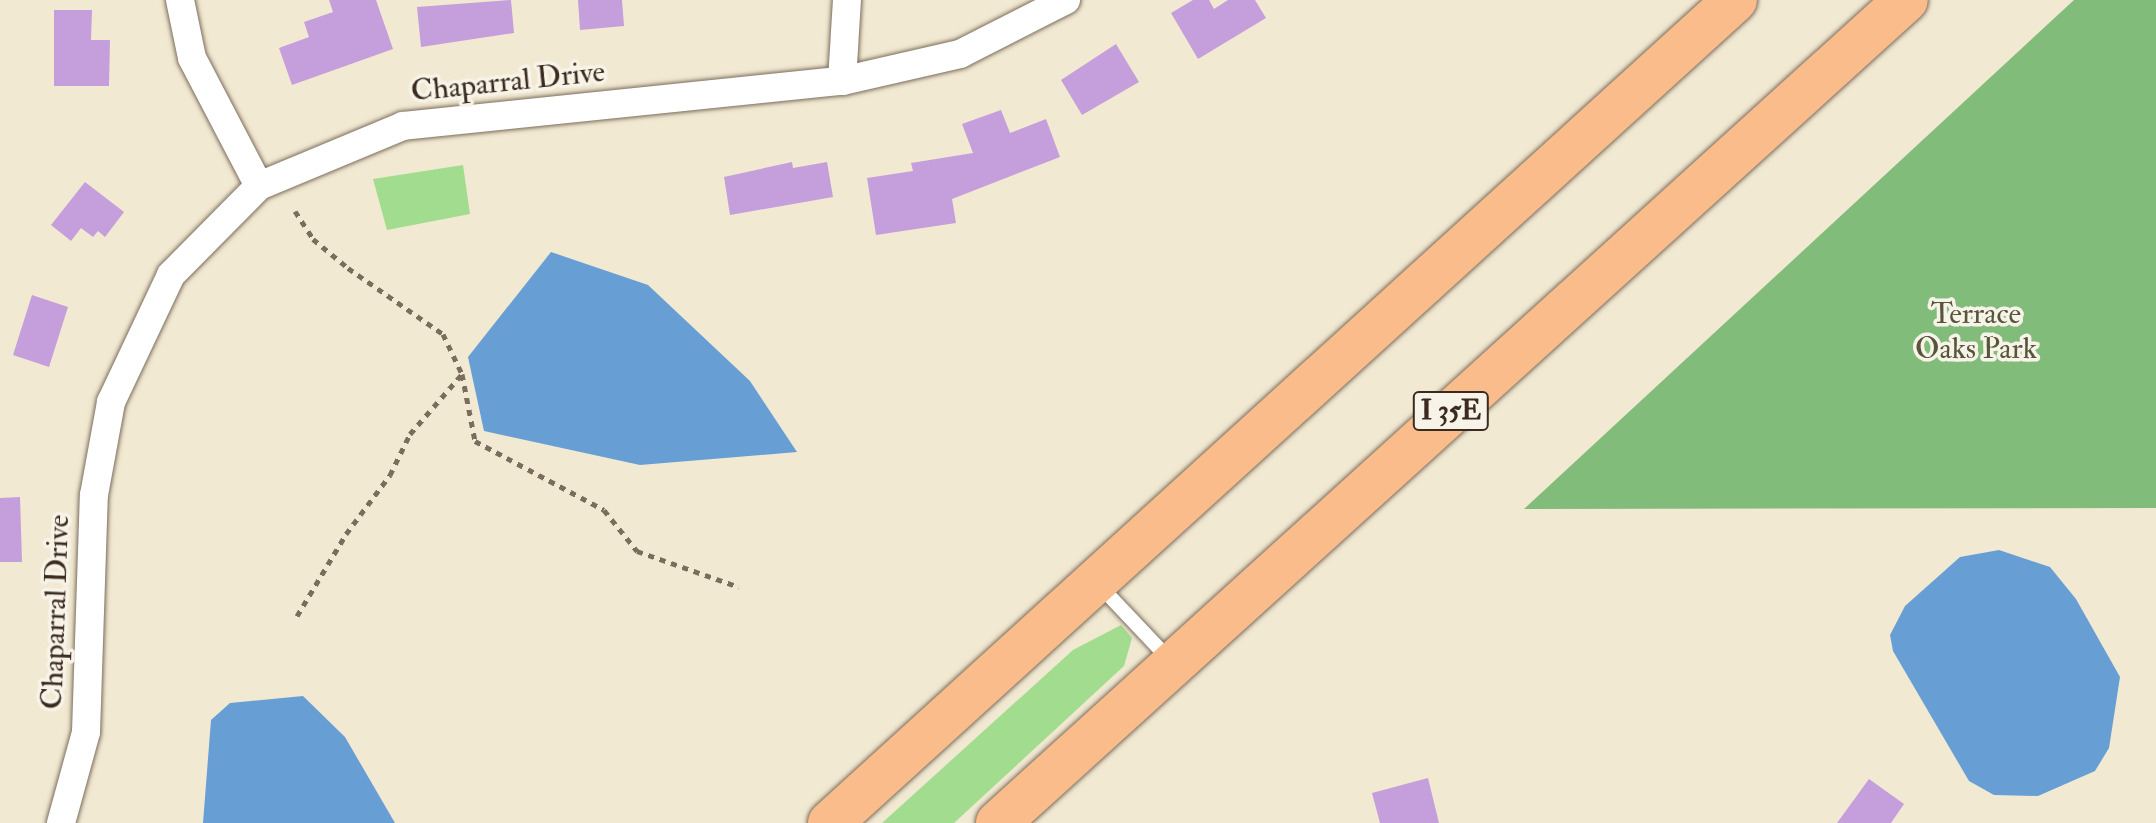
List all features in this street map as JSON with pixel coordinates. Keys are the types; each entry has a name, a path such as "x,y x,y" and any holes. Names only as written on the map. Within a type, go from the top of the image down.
{"highway":[{"path":"830,823 1735,0"},
{"name":"I 35E","path":"998,823 1906,0"}],"street":[{"path":"180,0 192,58 259,186"},
{"path":"842,81 847,0"},
{"name":"Chaparral Drive","path":"61,823 86,732 94,495 111,402 171,275 259,186 403,126 842,81 960,54 1066,0"}],"lane":[{"path":"1095,581 1173,663"}],"path":[{"path":"295,211 313,239 348,268 443,334 462,374 475,441 604,510 637,551 739,587"},
{"path":"297,616 346,534 390,475 410,434 462,374"}],"green space":[{"name":"Terrace Oaks Park","path":"2074,0 2156,0 2156,508 1524,509"},
{"path":"463,165 470,214 387,230 373,179"},
{"path":"1121,625 1132,638 1124,666 954,823 882,823 1073,650"}],"water":[{"path":"551,252 648,285 750,381 797,452 640,465 484,431 468,357"},
{"path":"1999,550 2050,567 2076,599 2120,677 2109,748 2095,771 2038,796 1994,795 1969,781 1893,651 1890,635 1905,606 1960,557"},
{"path":"303,696 345,737 395,823 203,823 211,720 230,703"}],"building":[{"path":"329,0 376,0 393,49 292,85 279,48 309,37 304,22 333,12"},
{"path":"511,0 514,33 421,47 417,7"},
{"path":"578,0 622,0 624,26 580,30"},
{"path":"1193,0 1209,0 1214,9 1228,0 1255,0 1266,18 1198,59 1171,13"},
{"path":"54,10 92,10 91,40 110,40 109,86 54,86"},
{"path":"1116,44 1139,82 1082,115 1061,80"},
{"path":"1001,110 1010,133 1046,119 1060,157 952,199 956,223 876,235 867,178 913,171 911,163 973,153 962,124"},
{"path":"792,162 793,168 827,162 833,197 730,215 724,177"},
{"path":"85,182 124,212 105,237 98,231 93,237 81,228 71,241 51,225"},
{"path":"32,295 68,307 49,367 13,355"},
{"path":"20,497 22,562 0,562 0,498"},
{"path":"1428,778 1439,823 1380,823 1372,793"},
{"path":"1869,779 1904,804 1891,823 1837,823"}]}
